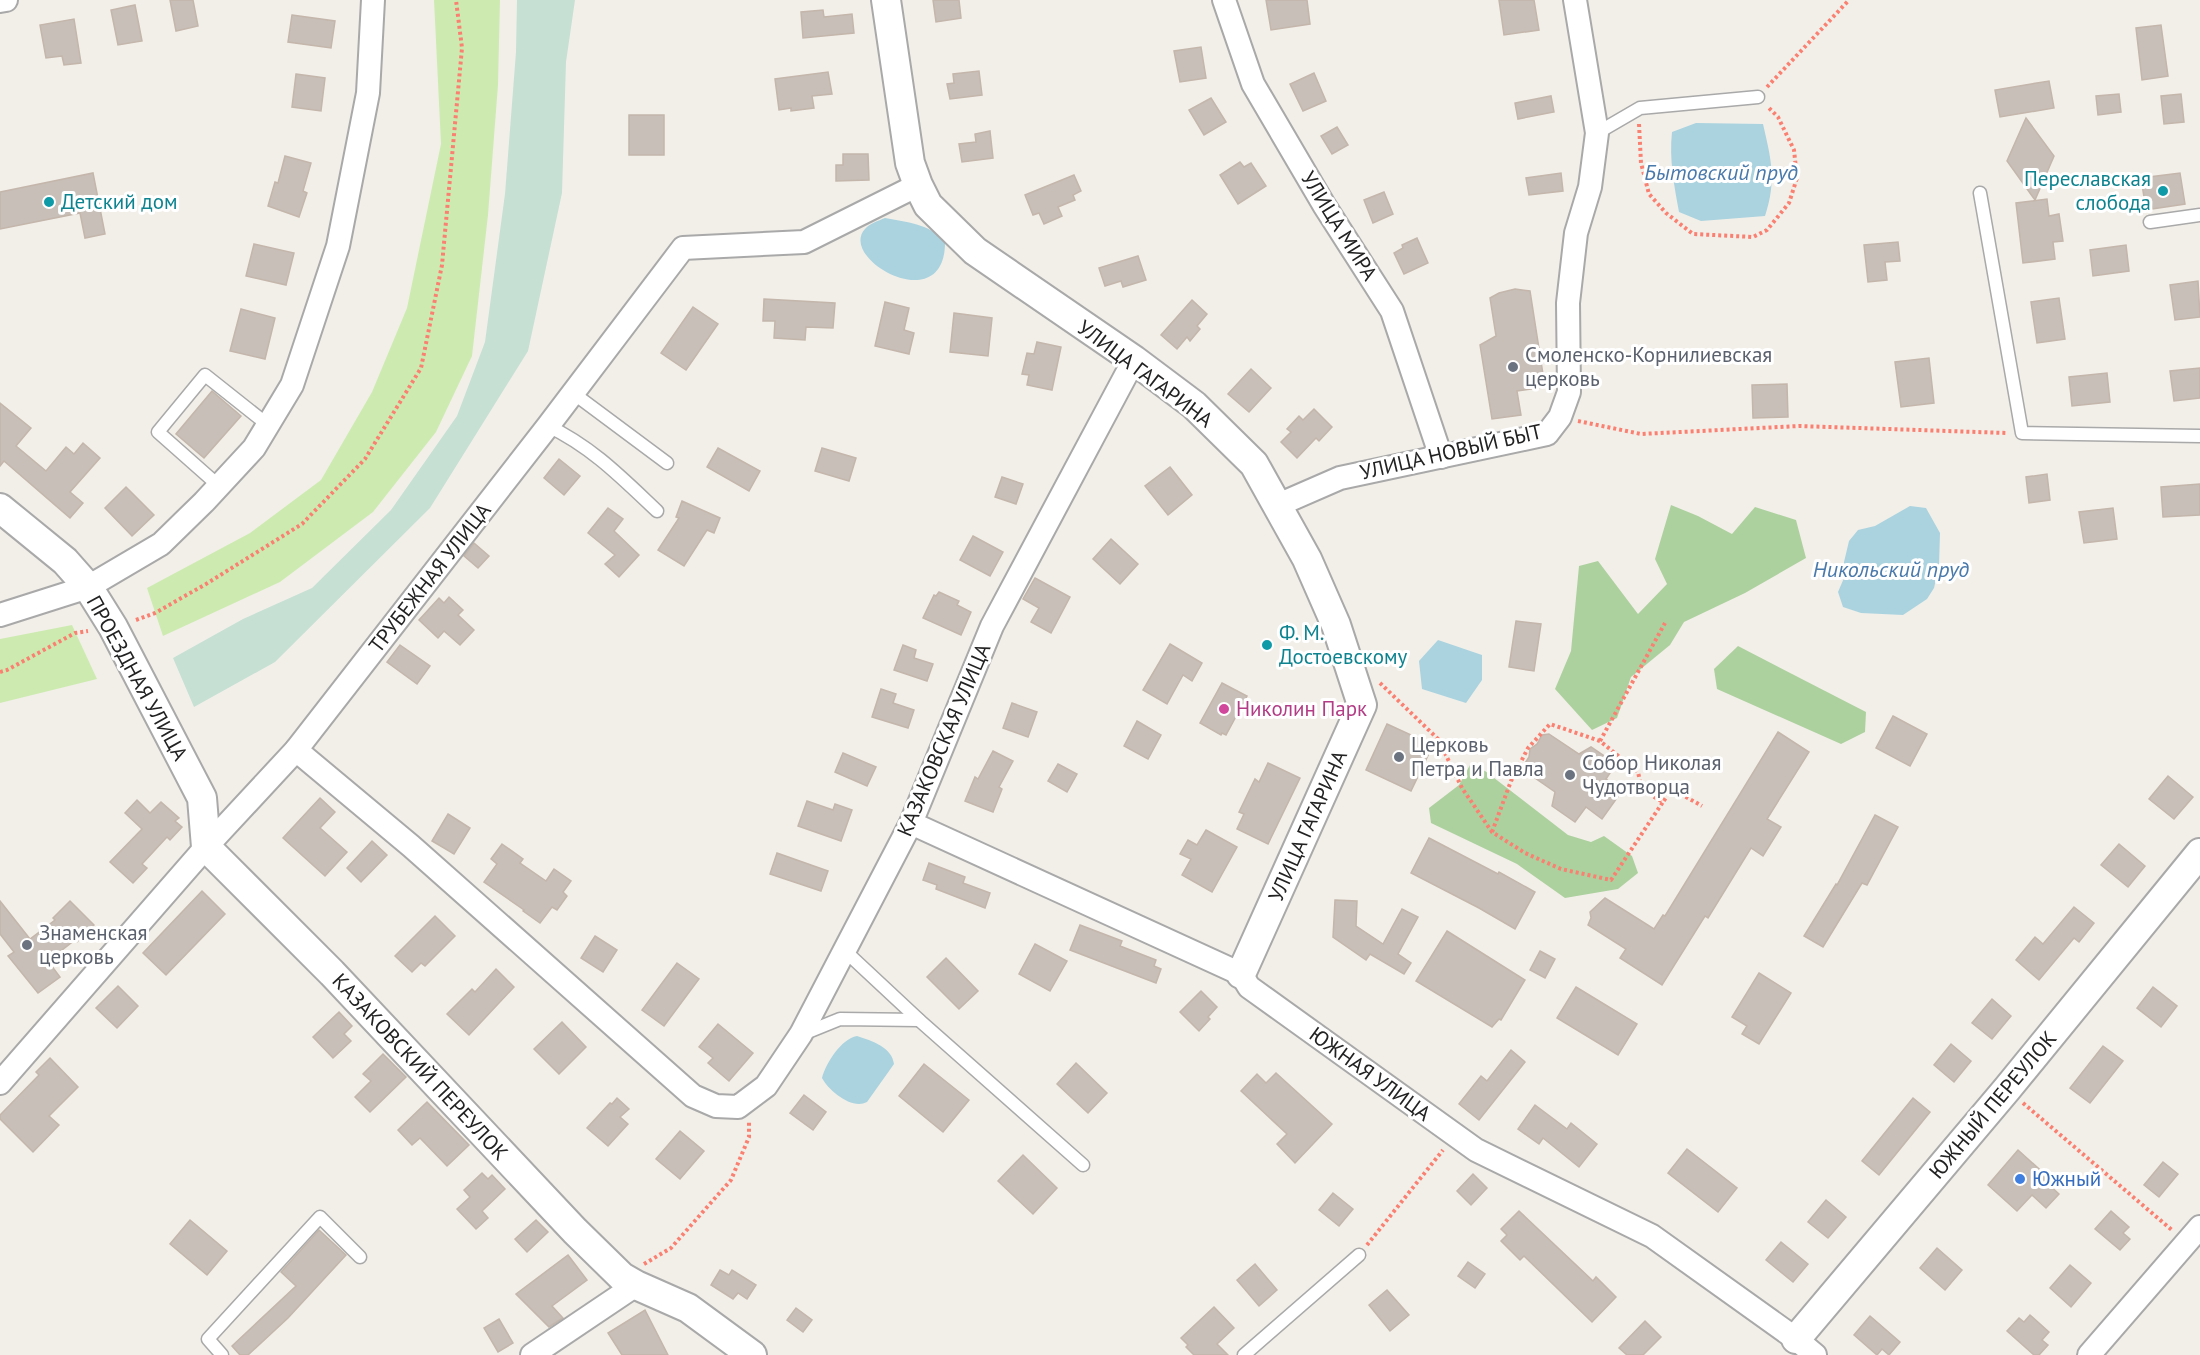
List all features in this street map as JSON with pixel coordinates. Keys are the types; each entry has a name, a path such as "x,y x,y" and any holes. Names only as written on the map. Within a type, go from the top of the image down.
{"street":[{"path":"0,1 6,0"},
{"path":"0,615 88,587 161,544 254,448 292,385 338,246 368,93 373,0"},
{"name":"УЛИЦА ГАГАРИНА","path":"886,0 910,163 928,205 975,250 1134,360 1194,405 1254,464 1307,559 1336,625 1362,705 1241,974"},
{"name":"УЛИЦА МИРА","path":"1224,0 1253,84 1324,205 1392,311 1441,457"},
{"name":"УЛИЦА НОВЫЙ БЫТ","path":"1278,505 1340,478 1547,434 1560,417 1569,392 1568,303 1576,233 1590,187 1597,133 1575,0"},
{"name":"ТРУБЕЖНАЯ УЛИЦА","path":"0,1083 244,804 296,750 683,248 804,242 918,185"},
{"name":"КАЗАКОВСКАЯ УЛИЦА","path":"738,1107 766,1086 801,1034 910,823 993,626 1134,360"},
{"name":"ПРОЕЗДНАЯ УЛИЦА","path":"0,508 65,561 88,587 113,627 202,798 206,847"},
{"path":"296,750 411,846 693,1096 716,1106 738,1107"},
{"path":"202,798 221,806 244,804"},
{"name":"ЮЖНАЯ УЛИЦА","path":"910,823 1241,974 1249,987 1476,1150 1652,1236 1798,1350"},
{"name":"КАЗАКОВСКИЙ ПЕРЕУЛОК","path":"206,847 332,974 575,1231 629,1281"},
{"name":"ЮЖНЫЙ ПЕРЕУЛОК","path":"1798,1350 2007,1089 2199,858"},
{"path":"2089,1355 2193,1235"},
{"path":"532,1355 629,1281 688,1308 752,1355"}],"lane":[{"path":"1597,133 1640,108 1758,97"},
{"path":"1980,193 2022,433 2200,436"},
{"path":"2150,222 2200,215"},
{"path":"219,486 158,432 205,375 268,424"},
{"path":"573,393 667,463"},
{"path":"548,426 568,435 607,462 657,511"},
{"path":"844,950 919,1020 1083,1165"},
{"path":"801,1034 840,1019 919,1020"},
{"path":"222,1355 208,1339 320,1217 360,1257"},
{"path":"1244,1355 1359,1255"}],"path":[{"path":"0,672 75,633 113,627 155,613 206,584 302,524 365,459 421,368 442,265 462,48 456,0"},
{"path":"1640,108 1641,163 1649,194 1666,213 1693,234 1753,237 1767,230 1789,203 1797,178 1794,150 1778,117 1758,97 1850,0"},
{"path":"1560,417 1641,434 1799,426 2022,433"},
{"path":"1600,741 1665,624"},
{"path":"1353,676 1382,684 1438,739 1462,788 1492,832 1525,853 1561,869 1611,880 1672,789 1702,806"},
{"path":"1492,832 1511,781 1528,748 1550,724 1600,741 1638,772 1642,790 1663,802"},
{"path":"2007,1089 2193,1235"},
{"path":"629,1281 671,1248 731,1180 749,1137 750,1124 738,1107"},
{"path":"1359,1255 1455,1135"}],"green space":[{"path":"434,0 500,0 498,85 488,215 472,356 436,432 373,512 280,582 163,636 147,588 250,533 321,480 372,392 407,308 441,144"},
{"path":"517,0 575,0 566,62 562,193 528,351 430,508 275,662 194,707 173,658 243,619 312,588 391,510 457,416 485,342 505,194 516,52"},
{"path":"1671,505 1732,534 1755,507 1796,520 1806,558 1745,593 1684,622 1670,645 1631,677 1617,718 1592,730 1555,689 1571,651 1579,566 1598,561 1638,614 1667,584 1655,559"},
{"path":"72,625 97,679 0,703 0,639"},
{"path":"1738,646 1866,712 1865,732 1841,744 1717,689 1714,669"},
{"path":"1470,765 1485,771 1568,835 1591,842 1604,836 1632,856 1638,873 1618,889 1565,898 1517,864 1431,823 1429,808 1459,785"}],"water":[{"name":"Бытовский пруд","path":"1696,123 1763,124 1772,180 1765,216 1701,221 1679,212 1672,162 1672,132"},
{"path":"885,218 924,227 945,240 941,264 929,277 913,280 895,276 879,267 866,255 860,241 865,229"},
{"name":"Никольский пруд","path":"1910,506 1926,508 1940,533 1939,566 1934,588 1927,599 1903,615 1861,613 1843,607 1838,592 1844,578 1844,562 1849,541 1858,530 1875,526"},
{"path":"1438,640 1482,655 1482,680 1466,703 1422,689 1419,661"},
{"path":"857,1036 885,1049 894,1064 867,1102 861,1104 842,1098 822,1078 835,1052 845,1042"}],"building":[{"path":"170,0 193,0 198,26 176,31"},
{"path":"933,0 959,0 961,18 936,22"},
{"path":"1266,0 1307,0 1310,24 1271,30"},
{"path":"1499,0 1534,0 1539,30 1504,35"},
{"path":"135,5 142,41 118,45 111,10"},
{"path":"823,10 824,17 852,14 854,33 803,38 801,12"},
{"path":"292,15 335,21 331,48 288,42"},
{"path":"74,19 81,63 64,65 62,56 46,58 40,25"},
{"path":"2161,25 2168,76 2142,80 2136,28"},
{"path":"1201,47 1206,78 1180,82 1174,51"},
{"path":"979,71 982,95 950,99 947,84 954,83 953,74"},
{"path":"828,72 832,94 812,96 814,108 779,110 775,79"},
{"path":"1314,73 1326,101 1303,111 1290,84"},
{"path":"296,74 325,78 321,111 292,107"},
{"path":"2049,81 2054,108 2000,117 1995,90"},
{"path":"2119,94 2121,112 2098,115 2096,96"},
{"path":"2181,94 2184,122 2164,124 2161,96"},
{"path":"1551,96 1554,112 1518,119 1515,103"},
{"path":"1211,98 1226,122 1204,135 1189,110"},
{"path":"629,115 664,115 664,155 629,155"},
{"path":"2026,118 2054,156 2035,200 2007,161"},
{"path":"1337,127 1348,145 1332,154 1321,136"},
{"path":"990,131 993,158 962,162 959,144 976,142 975,134"},
{"path":"843,154 868,154 869,180 836,181 836,165 843,165"},
{"path":"285,156 311,163 303,191 307,193 299,217 268,206 275,182 278,183"},
{"path":"1240,162 1244,167 1251,163 1266,186 1238,204 1220,175"},
{"name":"Детский дом","path":"93,173 105,234 85,238 80,213 0,229 0,192"},
{"path":"1561,173 1563,191 1529,195 1526,178"},
{"name":"Переславская слобода","path":"2180,173 2185,204 2146,210 2141,178"},
{"path":"1074,175 1081,191 1073,195 1075,200 1058,207 1062,216 1044,224 1039,213 1033,215 1025,195"},
{"path":"1384,192 1393,214 1373,223 1364,200"},
{"path":"2047,199 2049,216 2059,214 2063,241 2053,242 2055,259 2023,263 2016,203"},
{"path":"1417,238 1428,263 1404,274 1394,253 1403,248 1402,245"},
{"path":"1898,242 1900,261 1885,262 1887,280 1868,282 1864,245"},
{"path":"254,244 294,253 286,285 246,276"},
{"path":"2126,245 2129,271 2093,276 2090,250"},
{"path":"1138,256 1146,280 1123,287 1121,281 1105,286 1099,268"},
{"path":"2198,281 2200,317 2175,320 2170,285"},
{"name":"Смоленско-Корнилиевская церковь","path":"1515,289 1530,291 1545,387 1517,391 1521,415 1492,419 1480,345 1496,336 1490,298"},
{"path":"2059,298 2065,339 2037,343 2031,302"},
{"path":"764,299 835,303 833,328 806,327 805,340 774,338 775,321 763,321"},
{"path":"1192,300 1207,314 1197,326 1200,329 1190,341 1187,337 1177,349 1161,335"},
{"path":"885,302 909,308 904,330 914,333 909,354 875,346"},
{"path":"693,307 718,324 686,370 661,353"},
{"path":"241,309 275,318 265,359 230,351"},
{"path":"954,313 992,318 988,356 950,352"},
{"path":"1037,342 1061,347 1052,390 1027,385 1029,375 1022,374 1027,353 1034,354"},
{"path":"1929,358 1934,403 1901,407 1895,362"},
{"path":"2200,368 2200,398 2174,401 2170,371"},
{"path":"1251,369 1271,388 1249,412 1228,394"},
{"path":"2107,373 2110,402 2072,406 2069,377"},
{"path":"1787,384 1788,417 1753,418 1752,385"},
{"path":"212,391 241,416 204,458 176,434"},
{"path":"0,403 31,428 16,446 46,471 66,447 74,454 83,443 100,458 70,492 83,503 70,518 4,461 0,466"},
{"path":"1314,409 1332,427 1319,441 1316,438 1297,458 1281,442 1291,432 1287,429 1299,416 1303,420"},
{"path":"718,448 760,471 749,491 707,467"},
{"path":"822,448 856,458 849,481 815,471"},
{"path":"559,459 580,476 564,495 544,478"},
{"path":"1170,467 1192,495 1168,515 1145,486"},
{"path":"2047,474 2050,500 2029,503 2026,477"},
{"path":"1002,477 1023,484 1016,504 995,497"},
{"path":"2200,484 2200,515 2163,517 2161,487"},
{"path":"126,487 154,515 132,536 105,508"},
{"path":"682,501 720,518 714,533 707,530 684,566 658,550 679,518 676,517"},
{"path":"608,508 623,519 614,531 639,555 619,577 605,564 615,555 588,533"},
{"path":"2113,508 2117,539 2084,543 2079,512"},
{"path":"973,536 1003,552 990,576 960,560"},
{"path":"1111,539 1138,564 1120,584 1093,559"},
{"path":"474,543 489,556 478,568 464,556"},
{"path":"1035,578 1070,597 1051,633 1031,622 1039,608 1023,599"},
{"path":"939,592 959,601 957,605 971,612 961,635 923,618 934,595 936,596"},
{"path":"449,597 463,610 458,615 474,630 460,645 444,631 438,638 419,620 439,598 444,603"},
{"path":"1516,621 1541,624 1534,671 1509,667"},
{"path":"1170,644 1202,663 1192,681 1183,675 1167,704 1143,690"},
{"path":"400,645 430,666 417,684 387,662"},
{"path":"903,645 916,650 914,658 933,664 927,681 894,670"},
{"name":"Николин Парк","path":"1222,683 1247,696 1226,735 1222,733 1221,735 1200,723"},
{"path":"881,689 896,694 893,703 914,710 908,728 872,717"},
{"path":"1012,703 1037,712 1028,737 1003,728"},
{"path":"1893,716 1927,734 1910,766 1876,748"},
{"path":"1137,721 1161,735 1148,759 1124,746"},
{"name":"Церковь Петра и Павла","path":"1387,724 1433,745 1411,791 1366,770"},
{"path":"1778,732 1809,752 1767,819 1781,827 1763,856 1751,848 1708,918 1705,916 1662,985 1620,958 1626,949 1588,925 1591,918 1590,912 1605,898 1654,929 1663,915 1665,916"},
{"name":"Собор Николая Чудотворца","path":"1549,734 1579,754 1591,747 1616,764 1606,779 1622,791 1602,819 1586,807 1575,822 1552,806 1555,792 1525,771 1524,765 1529,757 1530,749 1537,744 1542,735"},
{"path":"993,751 1013,761 999,787 1002,789 993,812 965,801 975,777 978,779"},
{"path":"843,753 876,767 867,786 835,772"},
{"path":"1268,763 1300,778 1268,844 1237,829 1244,814 1239,812 1255,779 1259,782"},
{"path":"1058,764 1077,774 1067,792 1048,781"},
{"path":"2168,776 2193,797 2174,819 2149,799"},
{"path":"320,798 335,812 320,828 347,852 325,876 283,838"},
{"path":"137,800 150,813 161,802 179,818 175,821 182,827 170,840 167,837 142,864 147,868 133,883 110,862 142,829 125,813"},
{"path":"807,801 833,810 835,804 852,810 841,841 798,826"},
{"path":"448,814 470,828 454,854 432,841"},
{"path":"1875,815 1898,827 1867,885 1862,883 1823,947 1804,936 1837,885"},
{"path":"1206,830 1237,847 1212,892 1182,875 1191,859 1180,854 1188,840 1197,845"},
{"path":"1429,838 1535,892 1515,929 1411,873"},
{"path":"372,841 387,855 361,882 347,868"},
{"path":"502,844 523,859 520,863 546,881 554,869 571,881 563,892 567,896 557,910 552,907 540,923 484,882 497,864 491,859"},
{"path":"2119,844 2145,866 2128,887 2101,865"},
{"path":"777,853 828,871 821,891 770,874"},
{"path":"929,863 965,877 963,883 990,893 985,908 936,889 937,885 923,880"},
{"path":"202,891 225,914 166,975 143,953"},
{"path":"1335,900 1357,901 1356,926 1383,944 1402,909 1418,917 1398,954 1411,963 1404,974 1370,954 1366,960 1333,937"},
{"path":"0,901 30,939 55,920 53,918 70,901 94,925 77,942 75,940 48,961 60,977 38,993 8,956 14,952 0,934"},
{"path":"2074,907 2094,923 2079,942 2074,938 2039,980 2016,960 2035,937 2043,944"},
{"path":"435,916 455,936 425,966 421,963 412,972 395,956"},
{"path":"1080,925 1122,941 1120,946 1156,960 1154,966 1161,969 1156,983 1070,950"},
{"path":"1447,931 1525,980 1501,1020 1499,1019 1492,1027 1416,981"},
{"path":"595,936 617,950 603,972 581,958"},
{"path":"1035,944 1067,961 1050,991 1019,974"},
{"path":"1540,951 1555,959 1545,978 1530,970"},
{"path":"946,958 978,991 959,1009 927,977"},
{"path":"677,963 699,979 664,1026 642,1010"},
{"path":"496,969 514,987 469,1035 447,1014 472,989 475,992"},
{"path":"1759,973 1791,993 1759,1044 1742,1034 1747,1026 1732,1017"},
{"path":"118,986 138,1006 117,1028 96,1008"},
{"path":"1576,987 1637,1024 1618,1055 1557,1018"},
{"path":"2153,987 2177,1006 2161,1027 2137,1008"},
{"path":"1201,991 1217,1007 1199,1031 1180,1012"},
{"path":"1992,999 2011,1016 1992,1039 1972,1023"},
{"path":"339,1012 352,1026 344,1034 351,1041 333,1058 313,1037"},
{"path":"562,1022 586,1047 559,1074 534,1049"},
{"path":"718,1024 753,1053 729,1081 708,1063 713,1058 699,1047"},
{"path":"1951,1044 1971,1061 1954,1082 1934,1065"},
{"path":"2103,1046 2123,1061 2090,1103 2070,1088"},
{"path":"1511,1050 1525,1062 1479,1120 1459,1104 1481,1076 1487,1081"},
{"path":"383,1054 406,1077 370,1112 355,1097 371,1081 363,1074"},
{"path":"50,1058 78,1087 49,1116 59,1125 33,1152 0,1119 0,1115 39,1075 36,1072"},
{"path":"1076,1063 1107,1093 1088,1113 1057,1084"},
{"path":"924,1064 969,1100 943,1132 899,1096"},
{"path":"1276,1073 1332,1124 1295,1163 1277,1144 1287,1134 1241,1091 1257,1074 1266,1083"},
{"path":"804,1095 826,1112 813,1130 790,1113"},
{"path":"617,1098 629,1109 620,1117 628,1124 608,1146 587,1128"},
{"path":"1913,1098 1930,1112 1879,1175 1862,1161"},
{"path":"427,1102 469,1145 447,1166 420,1138 412,1145 398,1130"},
{"path":"1535,1105 1567,1129 1571,1123 1597,1144 1579,1167 1543,1138 1539,1144 1518,1129"},
{"path":"680,1131 704,1151 680,1179 656,1159"},
{"path":"1687,1149 1737,1188 1718,1212 1668,1173"},
{"name":"Южный","path":"2018,1150 2048,1177 2045,1181 2059,1194 2046,1208 2032,1195 2017,1211 1988,1185"},
{"path":"1023,1155 1057,1188 1033,1214 998,1181"},
{"path":"2163,1162 2178,1174 2159,1197 2144,1185"},
{"path":"482,1173 488,1179 492,1175 505,1189 482,1211 488,1218 476,1229 457,1209 470,1197 464,1190"},
{"path":"1473,1174 1487,1188 1471,1205 1457,1191"},
{"path":"1333,1193 1353,1209 1339,1226 1319,1210"},
{"path":"1826,1200 1846,1217 1828,1238 1808,1222"},
{"path":"1519,1211 1593,1281 1596,1277 1616,1297 1592,1322 1524,1256 1520,1260 1501,1241 1507,1235 1501,1229"},
{"path":"2111,1211 2129,1227 2123,1233 2130,1239 2120,1250 2095,1229"},
{"path":"190,1220 227,1251 207,1275 170,1244"},
{"path":"536,1220 548,1232 527,1252 515,1239"},
{"path":"319,1230 346,1255 288,1318 248,1355 240,1355 232,1346 296,1286 281,1272"},
{"path":"1781,1242 1808,1264 1793,1282 1766,1260"},
{"path":"1937,1248 1962,1270 1945,1290 1920,1268"},
{"path":"568,1255 587,1280 552,1306 563,1318 549,1327 516,1294"},
{"path":"1468,1262 1485,1274 1475,1288 1458,1276"},
{"path":"1255,1264 1277,1290 1259,1306 1237,1280"},
{"path":"2070,1265 2091,1283 2071,1307 2050,1288"},
{"path":"720,1270 729,1275 732,1270 756,1285 747,1299 738,1293 733,1299 711,1285"},
{"path":"1387,1290 1409,1315 1390,1331 1369,1305"},
{"path":"1214,1307 1234,1328 1217,1344 1228,1355 1194,1355 1181,1338"},
{"path":"796,1308 812,1320 803,1332 787,1320"},
{"path":"645,1310 668,1355 622,1355 608,1333"},
{"path":"2030,1315 2049,1332 2042,1340 2048,1345 2039,1355 2034,1355 2007,1331 2019,1318 2024,1322"},
{"path":"1870,1316 1900,1342 1889,1355 1882,1349 1877,1355 1854,1335"},
{"path":"499,1319 513,1343 498,1352 484,1328"},
{"path":"1645,1321 1661,1337 1643,1355 1627,1355 1619,1348"}],"place":[{"name":"Переславская слобода","path":"2163,191"},
{"name":"Детский дом","path":"49,202"},
{"name":"Смоленско-Корнилиевская церковь","path":"1513,367"},
{"name":"Ф. М. Достоевскому","path":"1267,645"},
{"name":"Николин Парк","path":"1224,709"},
{"name":"Церковь Петра и Павла","path":"1399,757"},
{"name":"Собор Николая Чудотворца","path":"1570,775"},
{"name":"Знаменская церковь","path":"27,945"},
{"name":"Южный","path":"2020,1179"}]}
